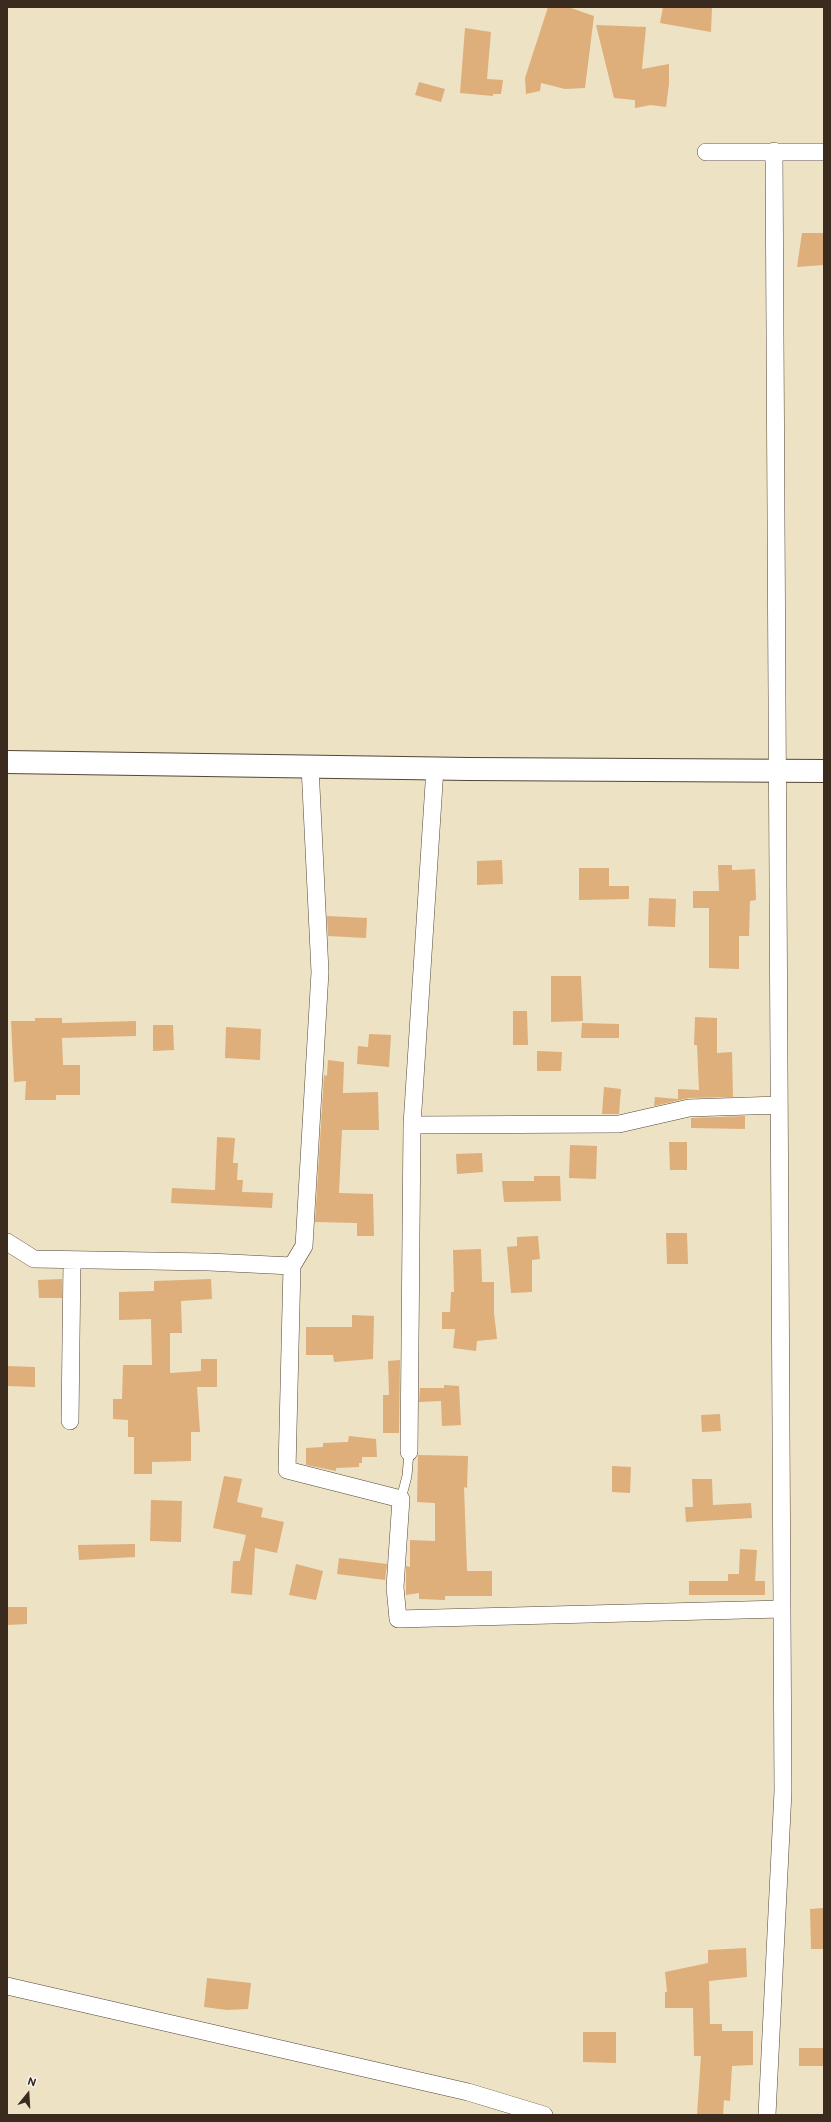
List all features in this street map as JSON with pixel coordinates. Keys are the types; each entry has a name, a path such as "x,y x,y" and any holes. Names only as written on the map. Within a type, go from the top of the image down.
{"street":[{"path":"706,152 824,152"},
{"path":"767,2115 783,1791 774,152"},
{"path":"7,762 435,768 824,771"},
{"path":"310,766 320,972 304,1246 292,1266 287,1470 401,1499 395,1587 398,1619 782,1609"},
{"path":"409,1452 412,1126 435,768"},
{"path":"412,1126 619,1124 689,1108 779,1105"},
{"path":"7,1242 34,1260 209,1262 292,1266"},
{"path":"70,1421 72,1260"},
{"path":"7,1986 468,2092 544,2115"}],"lane":[{"path":"401,1499 407,1476 409,1452"}],"building":[{"path":"548,7 568,7 594,16 585,88 565,89 541,83 540,91 526,94 525,78"},
{"path":"663,7 712,7 711,32 660,23"},
{"path":"596,25 646,27 642,69 669,64 669,84 666,107 651,105 635,108 635,100 614,98"},
{"path":"465,28 491,32 487,79 503,80 501,94 493,94 493,96 460,93"},
{"path":"419,82 445,89 441,102 415,95"},
{"path":"802,233 824,233 824,265 797,267"},
{"path":"502,860 503,884 477,885 477,861"},
{"path":"718,865 732,865 732,870 755,869 756,900 750,901 749,936 739,936 739,969 709,968 709,908 693,908 693,891 719,891"},
{"path":"579,868 609,868 609,886 629,886 629,899 579,900"},
{"path":"649,898 676,899 675,927 648,926"},
{"path":"327,916 367,918 366,938 328,936"},
{"path":"551,976 581,976 583,1021 551,1022"},
{"path":"513,1011 527,1011 528,1045 513,1045"},
{"path":"695,1017 717,1018 717,1053 732,1052 733,1097 689,1098 654,1106 655,1097 678,1099 678,1089 699,1090 697,1045 694,1045"},
{"path":"35,1018 62,1018 62,1023 136,1021 136,1036 62,1038 63,1065 80,1065 80,1095 56,1095 56,1100 25,1100 26,1081 14,1082 11,1021 35,1021"},
{"path":"582,1023 619,1024 619,1038 581,1038"},
{"path":"153,1025 173,1025 174,1050 153,1051"},
{"path":"226,1027 261,1029 260,1060 225,1058"},
{"path":"369,1034 391,1035 389,1067 357,1064 358,1046 368,1047"},
{"path":"537,1051 562,1052 561,1071 537,1071"},
{"path":"328,1060 344,1062 343,1093 378,1092 379,1130 342,1130 339,1193 373,1194 374,1236 357,1236 357,1223 315,1222 324,1075 327,1076"},
{"path":"604,1087 621,1089 619,1114 602,1114"},
{"path":"745,1116 745,1129 691,1128 691,1118"},
{"path":"217,1137 235,1138 233,1163 238,1163 237,1180 243,1180 242,1192 273,1193 272,1208 171,1203 172,1188 215,1190"},
{"path":"669,1142 687,1142 687,1170 670,1170"},
{"path":"570,1145 597,1146 596,1179 569,1178"},
{"path":"482,1153 483,1172 457,1174 456,1154"},
{"path":"534,1176 560,1176 561,1201 504,1202 502,1181 534,1181"},
{"path":"666,1233 687,1233 688,1264 667,1264"},
{"path":"538,1236 540,1259 532,1260 532,1292 511,1293 507,1247 517,1246 517,1237"},
{"path":"481,1249 482,1282 494,1282 494,1313 497,1339 477,1341 476,1351 453,1348 455,1329 442,1329 442,1312 450,1312 451,1292 454,1292 453,1250"},
{"path":"62,1279 62,1298 39,1298 38,1280"},
{"path":"211,1279 212,1299 181,1301 182,1333 170,1333 170,1373 201,1371 201,1359 217,1359 217,1387 197,1387 200,1432 191,1432 191,1461 152,1462 152,1474 134,1474 134,1437 128,1437 128,1420 113,1419 113,1399 122,1399 123,1365 152,1365 151,1319 119,1320 119,1292 154,1291 154,1281"},
{"path":"352,1315 374,1316 373,1359 334,1362 333,1355 306,1355 306,1327 352,1327"},
{"path":"400,1360 399,1433 383,1433 383,1395 389,1395 388,1361"},
{"path":"7,1366 35,1367 35,1387 7,1386"},
{"path":"444,1385 459,1386 461,1425 442,1426 441,1401 419,1402 420,1388 444,1388"},
{"path":"720,1414 721,1431 702,1432 701,1415"},
{"path":"349,1436 376,1439 377,1457 362,1457 362,1463 359,1463 359,1467 336,1468 336,1471 306,1465 306,1448 323,1447 323,1443 348,1442"},
{"path":"418,1455 468,1456 467,1488 464,1487 467,1571 492,1571 492,1596 445,1596 445,1600 419,1599 419,1593 406,1595 406,1566 410,1567 410,1540 435,1541 435,1503 417,1502"},
{"path":"612,1466 631,1467 630,1493 612,1492"},
{"path":"224,1476 242,1479 237,1502 263,1508 261,1517 284,1522 277,1553 255,1548 252,1595 231,1593 233,1561 240,1561 246,1535 213,1528"},
{"path":"692,1479 712,1479 713,1505 751,1503 752,1518 686,1522 685,1507 693,1507"},
{"path":"151,1500 182,1501 181,1542 150,1541"},
{"path":"135,1544 135,1557 79,1560 78,1545"},
{"path":"740,1549 757,1550 755,1581 765,1581 765,1595 689,1595 689,1581 728,1581 728,1574 739,1574"},
{"path":"339,1558 387,1564 385,1580 337,1574"},
{"path":"296,1564 323,1571 316,1600 289,1595"},
{"path":"7,1607 27,1607 27,1624 7,1625"},
{"path":"824,1908 823,1949 811,1949 810,1909"},
{"path":"746,1948 747,1977 709,1981 710,2024 722,2024 722,2031 753,2031 753,2065 732,2066 730,2101 724,2100 723,2115 697,2115 701,2056 694,2056 693,2008 665,2008 665,1992 667,1992 665,1972 708,1963 708,1950"},
{"path":"207,1978 251,1983 248,2009 227,2010 204,2007"},
{"path":"583,2032 616,2032 616,2063 583,2062"},
{"path":"799,2048 824,2048 824,2066 799,2066"}]}
